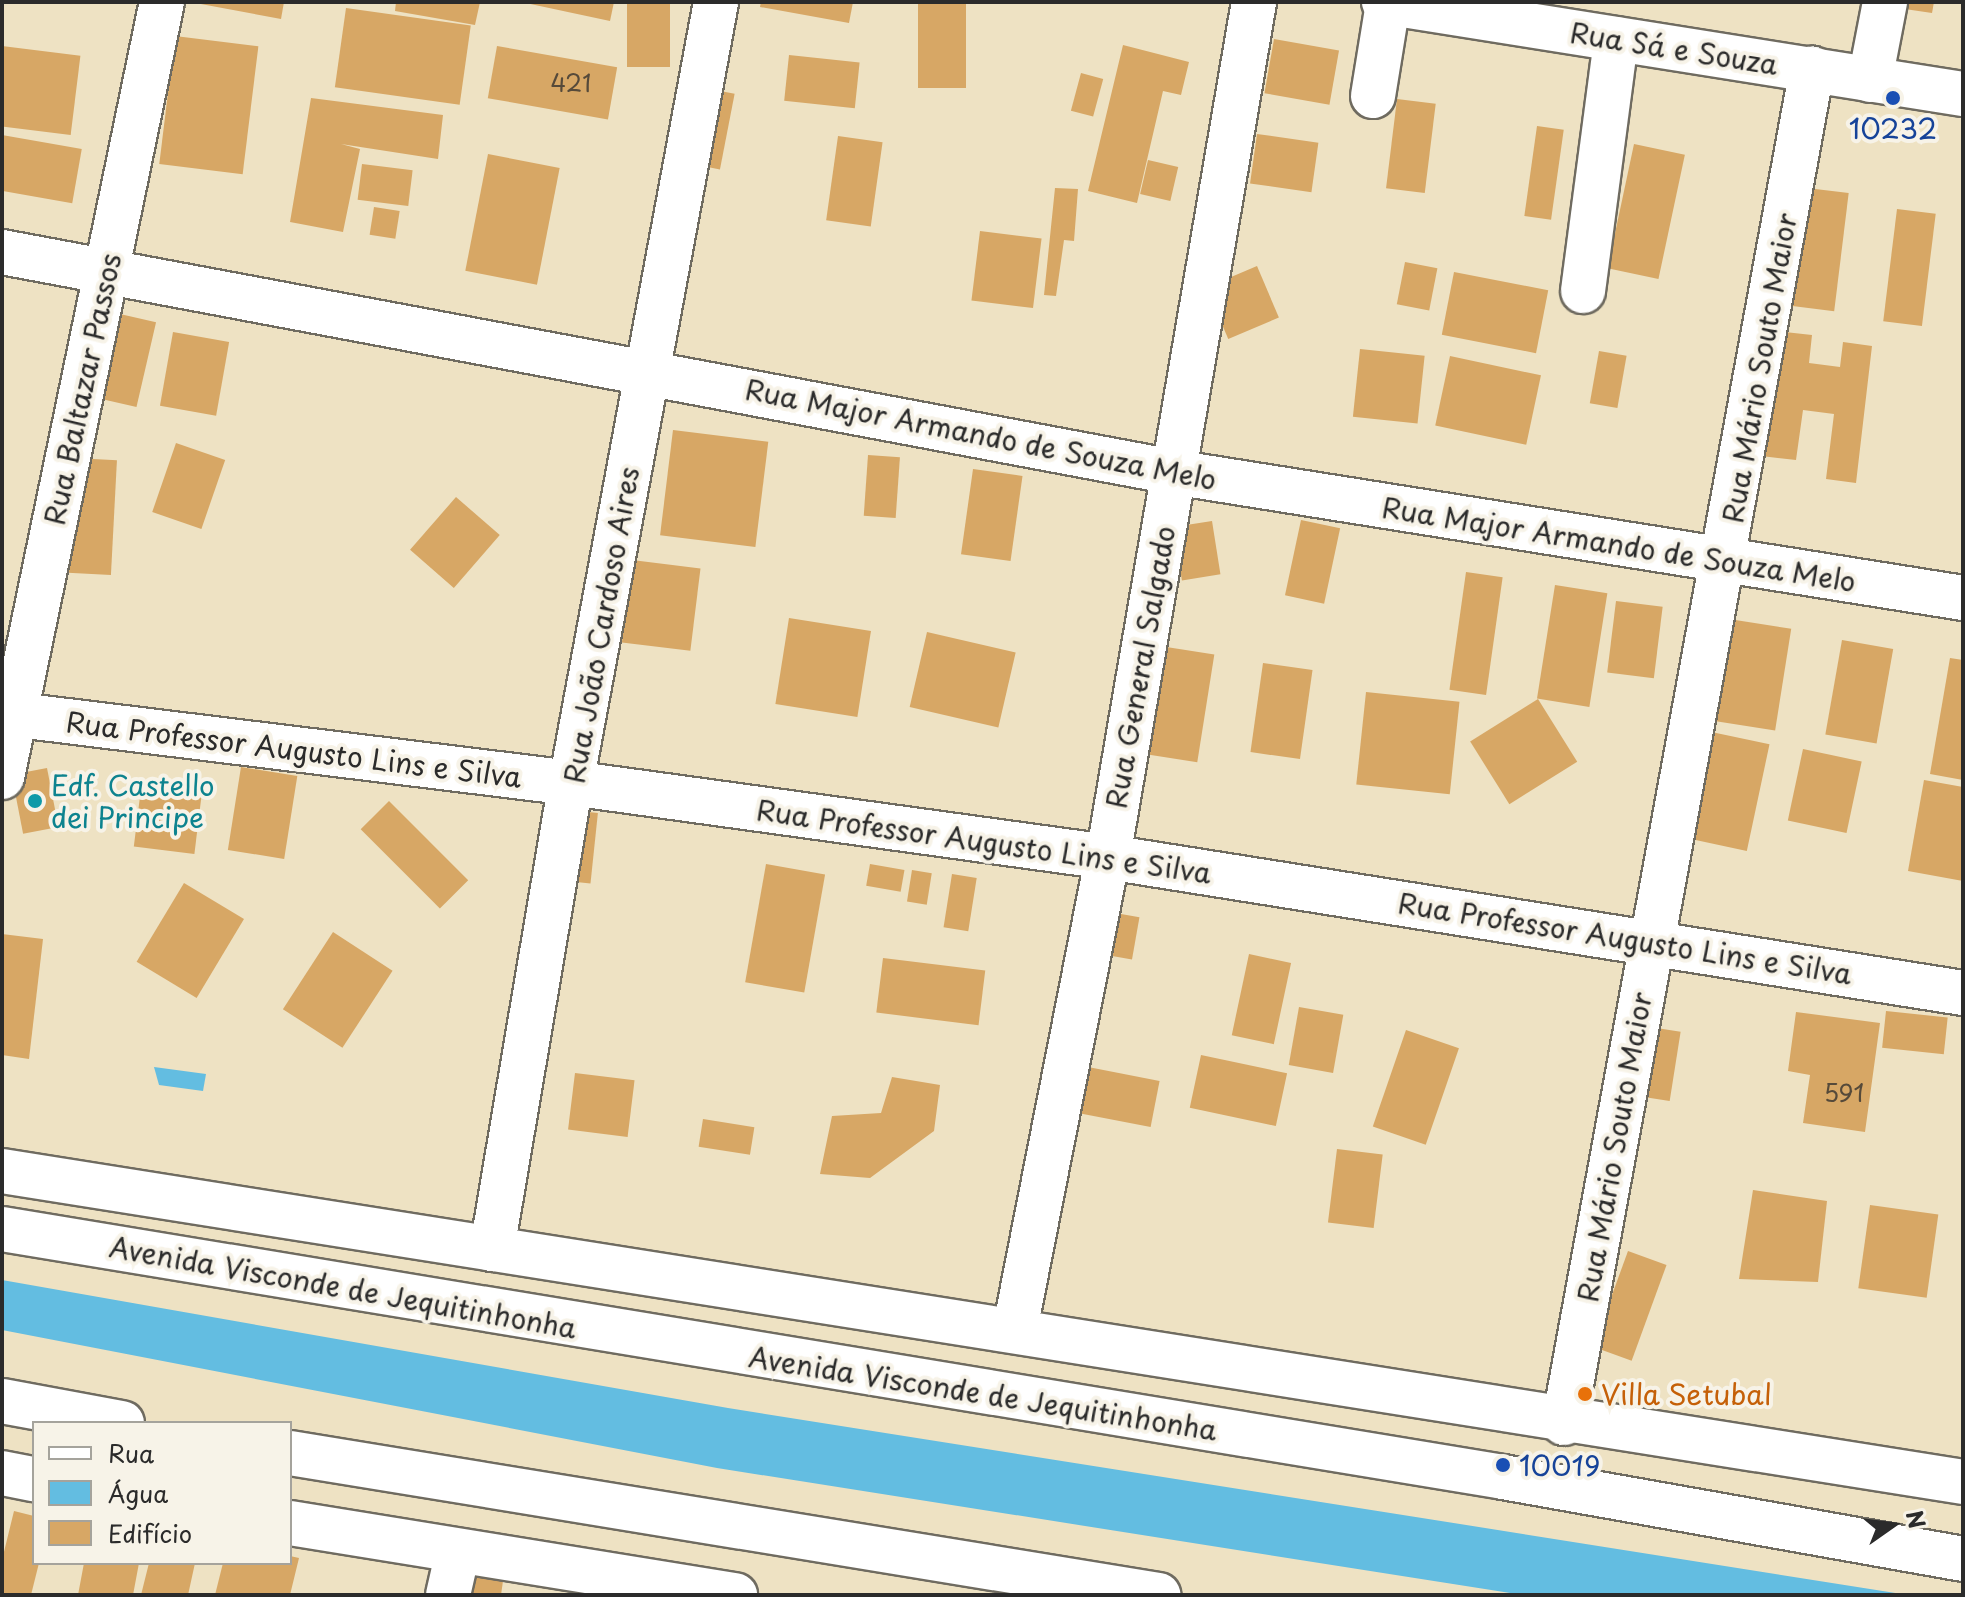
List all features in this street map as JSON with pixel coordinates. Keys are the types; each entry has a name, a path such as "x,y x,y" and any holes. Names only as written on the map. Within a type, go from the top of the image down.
{"street":[{"name":"Rua Baltazar Passos","path":"2,777 8,714 106,273 162,2"},
{"name":"Rua João Cardoso Aires","path":"492,1249 571,783 716,2"},
{"name":"Rua General Salgado","path":"1015,1329 1108,857 1254,2"},
{"path":"1373,96 1386,2"},
{"name":"Rua Sá e Souza","path":"1386,2 1963,94"},
{"path":"1870,80 1885,2"},
{"path":"1583,291 1616,39"},
{"name":"Rua Mário Souto Maior","path":"1564,1423 1649,941 1724,562 1812,69"},
{"name":"Rua Major Armando de Souza Melo","path":"2,252 1173,472 1963,598"},
{"name":"Rua Professor Augusto Lins e Silva","path":"8,714 571,783 1108,857 1963,993"},
{"name":"Avenida Visconde de Jequitinhonha","path":"2,1171 1015,1329 1564,1423 1963,1482"},
{"name":"Avenida Visconde de Jequitinhonha","path":"2,1229 1503,1477 1963,1559"},
{"path":"2,1401 111,1421"},
{"path":"293,1457 1158,1595"},
{"path":"2,1473 32,1479"},
{"path":"292,1523 735,1595"},
{"path":"448,1595 458,1551"}],"water":[{"path":"154,1067 206,1074 203,1091 159,1085"},
{"path":"2,1280 728,1408 1908,1595 1523,1595 717,1468 2,1330"}],"building":[{"path":"190,2 284,2 281,19"},
{"path":"396,2 480,2 475,25 395,11"},
{"path":"521,2 614,2 610,21"},
{"path":"627,2 670,2 670,67 627,67"},
{"path":"761,2 853,2 849,23 760,7"},
{"path":"918,2 966,2 966,88 918,88"},
{"path":"1899,2 1934,2 1932,13 1898,8"},
{"path":"346,8 471,26 460,105 335,87"},
{"path":"175,36 258,46 243,174 159,164"},
{"path":"1274,39 1339,50 1329,105 1264,93"},
{"path":"1123,45 1189,62 1181,95 1163,91 1137,203 1088,191"},
{"path":"2,46 80,56 71,135 2,127"},
{"path":"497,46 617,67 608,119 488,98"},
{"path":"789,55 860,62 855,108 784,101"},
{"path":"1081,73 1103,79 1093,117 1071,111"},
{"path":"715,90 735,94 720,169 700,166"},
{"path":"311,98 443,115 438,159 341,144 360,149 343,232 290,222"},
{"path":"1397,99 1436,104 1425,193 1386,188"},
{"path":"1537,126 1564,130 1551,220 1524,216"},
{"path":"1257,134 1318,143 1311,192 1250,184"},
{"path":"2,135 82,149 72,203 2,191"},
{"path":"838,136 883,142 871,226 826,220"},
{"path":"1634,144 1685,155 1658,279 1608,268"},
{"path":"488,154 560,168 537,285 465,271"},
{"path":"1148,160 1178,167 1170,201 1140,194"},
{"path":"362,164 413,170 408,206 358,200"},
{"path":"1055,188 1078,189 1074,241 1064,240 1056,296 1044,295"},
{"path":"1807,188 1849,193 1834,311 1792,306"},
{"path":"374,207 400,211 395,239 370,235"},
{"path":"1897,209 1936,214 1922,326 1883,321"},
{"path":"980,231 1042,239 1033,308 971,300"},
{"path":"1405,262 1437,268 1429,311 1397,304"},
{"path":"1257,266 1279,318 1228,339 1206,287"},
{"path":"1454,272 1548,290 1536,353 1442,335"},
{"path":"120,314 156,322 136,407 100,399"},
{"path":"1776,331 1812,335 1809,363 1840,367 1843,342 1872,346 1856,483 1826,479 1834,414 1803,410 1796,460 1761,456"},
{"path":"173,332 229,342 216,416 160,406"},
{"path":"1360,349 1425,356 1418,423 1353,417"},
{"path":"1599,351 1627,356 1617,408 1590,403"},
{"path":"1450,356 1541,375 1526,445 1435,425"},
{"path":"673,430 768,442 755,547 660,535"},
{"path":"176,443 225,460 201,529 152,512"},
{"path":"868,455 900,457 896,518 864,516"},
{"path":"74,458 117,460 111,575 68,573"},
{"path":"973,469 1023,476 1011,561 961,554"},
{"path":"456,497 500,535 454,588 410,550"},
{"path":"1301,520 1340,528 1324,604 1285,595"},
{"path":"1212,521 1220,574 1182,580 1173,527"},
{"path":"632,560 700,568 690,651 622,642"},
{"path":"1466,572 1503,577 1486,695 1449,690"},
{"path":"1555,585 1607,593 1589,707 1537,699"},
{"path":"1616,601 1663,607 1654,678 1607,672"},
{"path":"789,618 871,631 857,717 775,704"},
{"path":"1729,619 1791,629 1775,731 1713,721"},
{"path":"927,632 1016,652 998,727 910,707"},
{"path":"1842,640 1893,649 1877,744 1825,735"},
{"path":"1160,646 1214,655 1197,762 1143,754"},
{"path":"1950,658 1963,660 1963,780 1930,774"},
{"path":"1263,663 1313,670 1300,759 1250,752"},
{"path":"1366,692 1459,702 1450,794 1356,784"},
{"path":"1538,699 1577,762 1509,804 1470,741"},
{"path":"1702,730 1769,744 1747,851 1679,837"},
{"path":"1803,749 1862,761 1847,833 1788,820"},
{"path":"241,767 297,776 284,859 228,850"},
{"name":"Edf. Castello dei Principe","path":"47,768 58,827 23,834 12,775"},
{"path":"142,780 203,787 194,854 134,847"},
{"path":"1924,780 1963,787 1963,881 1908,871"},
{"path":"389,801 468,880 440,908 361,829"},
{"path":"579,811 598,813 590,884 572,882"},
{"path":"766,864 825,874 804,993 745,982"},
{"path":"870,864 904,870 901,892 866,886"},
{"path":"912,870 932,873 927,905 907,902"},
{"path":"952,874 977,878 968,931 944,927"},
{"path":"184,883 244,919 197,998 137,962"},
{"path":"1104,911 1139,917 1132,960 1097,953"},
{"path":"333,932 393,971 342,1048 283,1009"},
{"path":"2,934 43,939 29,1059 2,1055"},
{"path":"1249,954 1291,963 1274,1044 1232,1035"},
{"path":"883,958 985,971 979,1025 876,1013"},
{"path":"1299,1007 1343,1015 1333,1073 1289,1065"},
{"path":"1886,1011 1948,1017 1944,1054 1882,1048"},
{"path":"1796,1012 1880,1023 1865,1132 1803,1123 1810,1075 1788,1071"},
{"path":"1650,1027 1681,1032 1670,1101 1639,1096"},
{"path":"1406,1030 1459,1048 1426,1145 1373,1126"},
{"path":"1201,1055 1287,1073 1276,1126 1190,1108"},
{"path":"1083,1066 1160,1081 1151,1127 1074,1112"},
{"path":"575,1073 635,1080 628,1137 568,1130"},
{"path":"892,1077 940,1085 934,1131 870,1178 820,1174 832,1116 881,1113"},
{"path":"703,1119 754,1127 750,1155 699,1147"},
{"path":"1337,1149 1383,1155 1374,1228 1328,1222"},
{"path":"1753,1190 1827,1201 1818,1282 1739,1279"},
{"path":"1870,1205 1938,1215 1927,1298 1858,1288"},
{"path":"1628,1251 1667,1265 1632,1361 1593,1347"},
{"path":"14,1511 32,1516 32,1565 38,1565 31,1595 2,1595 2,1560"},
{"path":"292,1556 299,1558 290,1595 215,1595 222,1565 292,1565"},
{"path":"84,1565 139,1565 133,1595 78,1595"},
{"path":"148,1565 195,1565 188,1595 141,1595"},
{"path":"461,1573 503,1581 501,1595 457,1595"}],"place":[{"name":"10232","path":"1893,98"},
{"name":"Edf. Castello dei Principe","path":"35,801"},
{"name":"Villa Setubal","path":"1585,1394"},
{"name":"10019","path":"1503,1465"}]}
